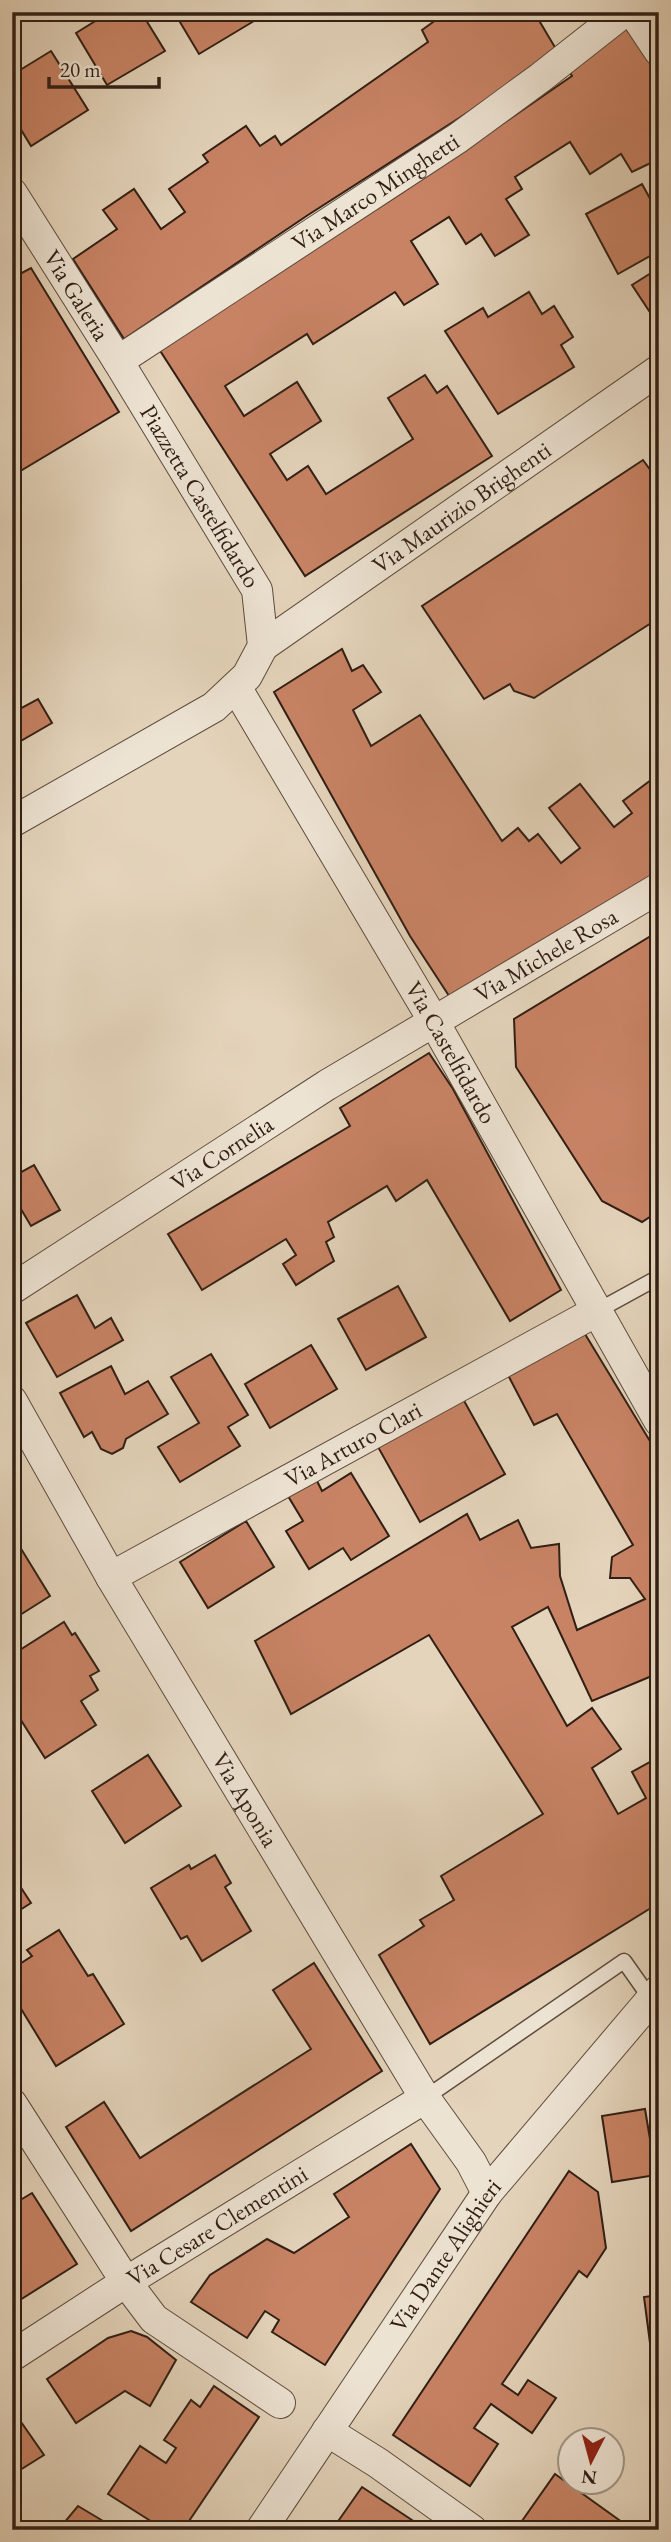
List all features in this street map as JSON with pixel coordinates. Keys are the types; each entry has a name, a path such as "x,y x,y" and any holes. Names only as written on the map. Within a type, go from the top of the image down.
{"street":[{"name":"Via Marco Minghetti","path":"118,361 458,138 624,12"},
{"path":"633,12 659,51"},
{"name":"Via Galeria","path":"12,193 118,361"},
{"name":"Piazzetta Castelfidardo","path":"118,361 257,590 263,646"},
{"name":"Via Maurizio Brighenti","path":"263,646 659,370"},
{"path":"12,822 214,707 242,682 263,646"},
{"name":"Via Castelfidardo","path":"242,682 659,1421"},
{"name":"Via Michele Rosa","path":"433,1020 659,888"},
{"name":"Via Cornelia","path":"12,1289 327,1085 433,1020"},
{"name":"Via Arturo Clari","path":"111,1577 597,1311"},
{"name":"Via Aponia","path":"12,1401 111,1577 425,2098 471,2162 487,2193"},
{"name":"Via Dante Alighieri","path":"261,2530 487,2193 654,1994"},
{"name":"Via Cesare Clementini","path":"12,2356 125,2282 425,2098"},
{"path":"12,2104 125,2282 154,2319 280,2403"},
{"path":"327,2431 378,2463 472,2530"}],"lane":[{"path":"597,1311 659,1277"},
{"name":"Via Dante Alighieri","path":"425,2098 624,1961 654,1994"}],"building":[{"path":"110,12 141,12 165,51 107,85 76,33"},
{"path":"174,12 249,12 254,21 199,54"},
{"path":"447,12 534,12 556,49 531,72 308,215 124,339 73,259 117,229 103,210 134,189 161,229 185,212 169,189 208,162 203,155 246,126 260,146 275,136 281,145 428,42 422,30"},
{"path":"624,26 659,72 659,159 632,172 621,154 590,174 570,142 515,177 522,189 506,199 529,235 495,256 481,234 466,244 449,217 411,241 438,284 404,305 395,292 313,344 307,334 225,386 244,416 297,382 321,421 270,454 287,480 308,466 326,494 413,439 388,398 425,375 437,393 447,386 492,456 305,576 159,349 403,192 572,76 565,64"},
{"path":"51,51 88,110 31,146 12,115 12,75"},
{"path":"642,184 659,215 659,251 618,274 586,214"},
{"path":"12,260 18,275 31,268 119,412 12,476"},
{"path":"659,268 659,326 632,285"},
{"path":"529,292 542,314 554,306 573,337 561,345 574,367 498,414 445,331 483,308 488,317"},
{"path":"643,460 659,482 659,618 534,698 514,691 510,684 484,699 422,606"},
{"path":"342,649 352,671 363,665 381,692 353,710 371,746 420,715 502,841 518,828 529,841 538,834 561,863 580,848 549,808 580,784 614,827 632,813 623,801 659,774 659,873 453,1002 410,936 274,692"},
{"path":"38,699 52,723 12,746 12,713"},
{"path":"659,931 659,1211 642,1222 602,1201 516,1067 514,1019"},
{"path":"429,1053 453,1089 561,1290 510,1321 427,1180 396,1201 387,1186 328,1222 334,1237 326,1242 334,1261 296,1285 283,1264 296,1255 286,1239 202,1290 168,1234 350,1126 340,1108"},
{"path":"34,1165 60,1210 31,1226 12,1194 12,1177"},
{"path":"398,1286 426,1337 366,1370 338,1319"},
{"path":"77,1295 95,1328 111,1318 123,1340 57,1377 26,1323"},
{"path":"585,1334 659,1456 659,1673 592,1701 548,1607 512,1627 567,1726 592,1708 621,1749 592,1768 618,1814 646,1798 632,1772 659,1757 659,1903 430,2044 379,1955 424,1926 420,1920 454,1900 441,1876 543,1814 429,1635 291,1714 255,1641 467,1514 480,1540 518,1520 531,1548 559,1544 560,1576 577,1630 645,1599 630,1578 610,1578 612,1557 633,1545 557,1414 534,1425 508,1375"},
{"path":"311,1345 337,1389 270,1428 245,1384"},
{"path":"211,1354 248,1415 228,1427 240,1446 180,1482 158,1447 199,1423 171,1377"},
{"path":"111,1366 125,1394 148,1381 168,1414 126,1439 123,1448 112,1454 101,1449 92,1432 84,1437 60,1393"},
{"path":"463,1399 505,1474 420,1522 378,1447"},
{"path":"351,1473 389,1536 351,1560 343,1548 309,1569 286,1531 303,1521 288,1496 316,1479 322,1491"},
{"path":"246,1521 274,1567 208,1608 180,1562"},
{"path":"12,1534 50,1596 12,1620"},
{"path":"64,1622 72,1635 75,1633 99,1671 90,1676 98,1690 81,1701 96,1725 45,1758 12,1706 12,1655"},
{"path":"148,1755 181,1806 125,1843 92,1791"},
{"path":"215,1855 231,1883 225,1887 251,1931 202,1961 187,1936 181,1939 151,1888 189,1865 191,1869"},
{"path":"12,1874 31,1903 12,1915"},
{"path":"59,1930 88,1976 93,1974 124,2024 56,2066 12,1994 12,1969 32,1956 27,1950"},
{"path":"314,1963 382,2071 131,2231 66,2127 104,2102 140,2158 311,2049 273,1990"},
{"path":"645,2109 656,2175 612,2182 602,2116"},
{"path":"411,2144 440,2189 325,2365 272,2332 279,2320 265,2311 247,2338 191,2302 210,2275 267,2239 294,2253 349,2217 334,2194"},
{"path":"569,2171 598,2192 606,2248 587,2277 579,2271 502,2384 518,2395 528,2380 556,2398 532,2433 491,2404 474,2428 498,2444 470,2486 393,2435"},
{"path":"32,2193 77,2264 12,2305 12,2205"},
{"path":"659,2295 659,2365 653,2366 644,2297"},
{"path":"131,2331 147,2337 176,2360 150,2406 125,2391 76,2423 47,2379 108,2338"},
{"path":"214,2386 259,2417 183,2530 165,2530 108,2494 140,2446 166,2463 176,2448 164,2440 191,2400 200,2407"},
{"path":"12,2409 44,2455 12,2475"},
{"path":"555,2474 556,2496 586,2496 633,2530 535,2530 522,2521"},
{"path":"362,2487 427,2530 332,2530"},
{"path":"78,2506 118,2530 58,2530"}]}
